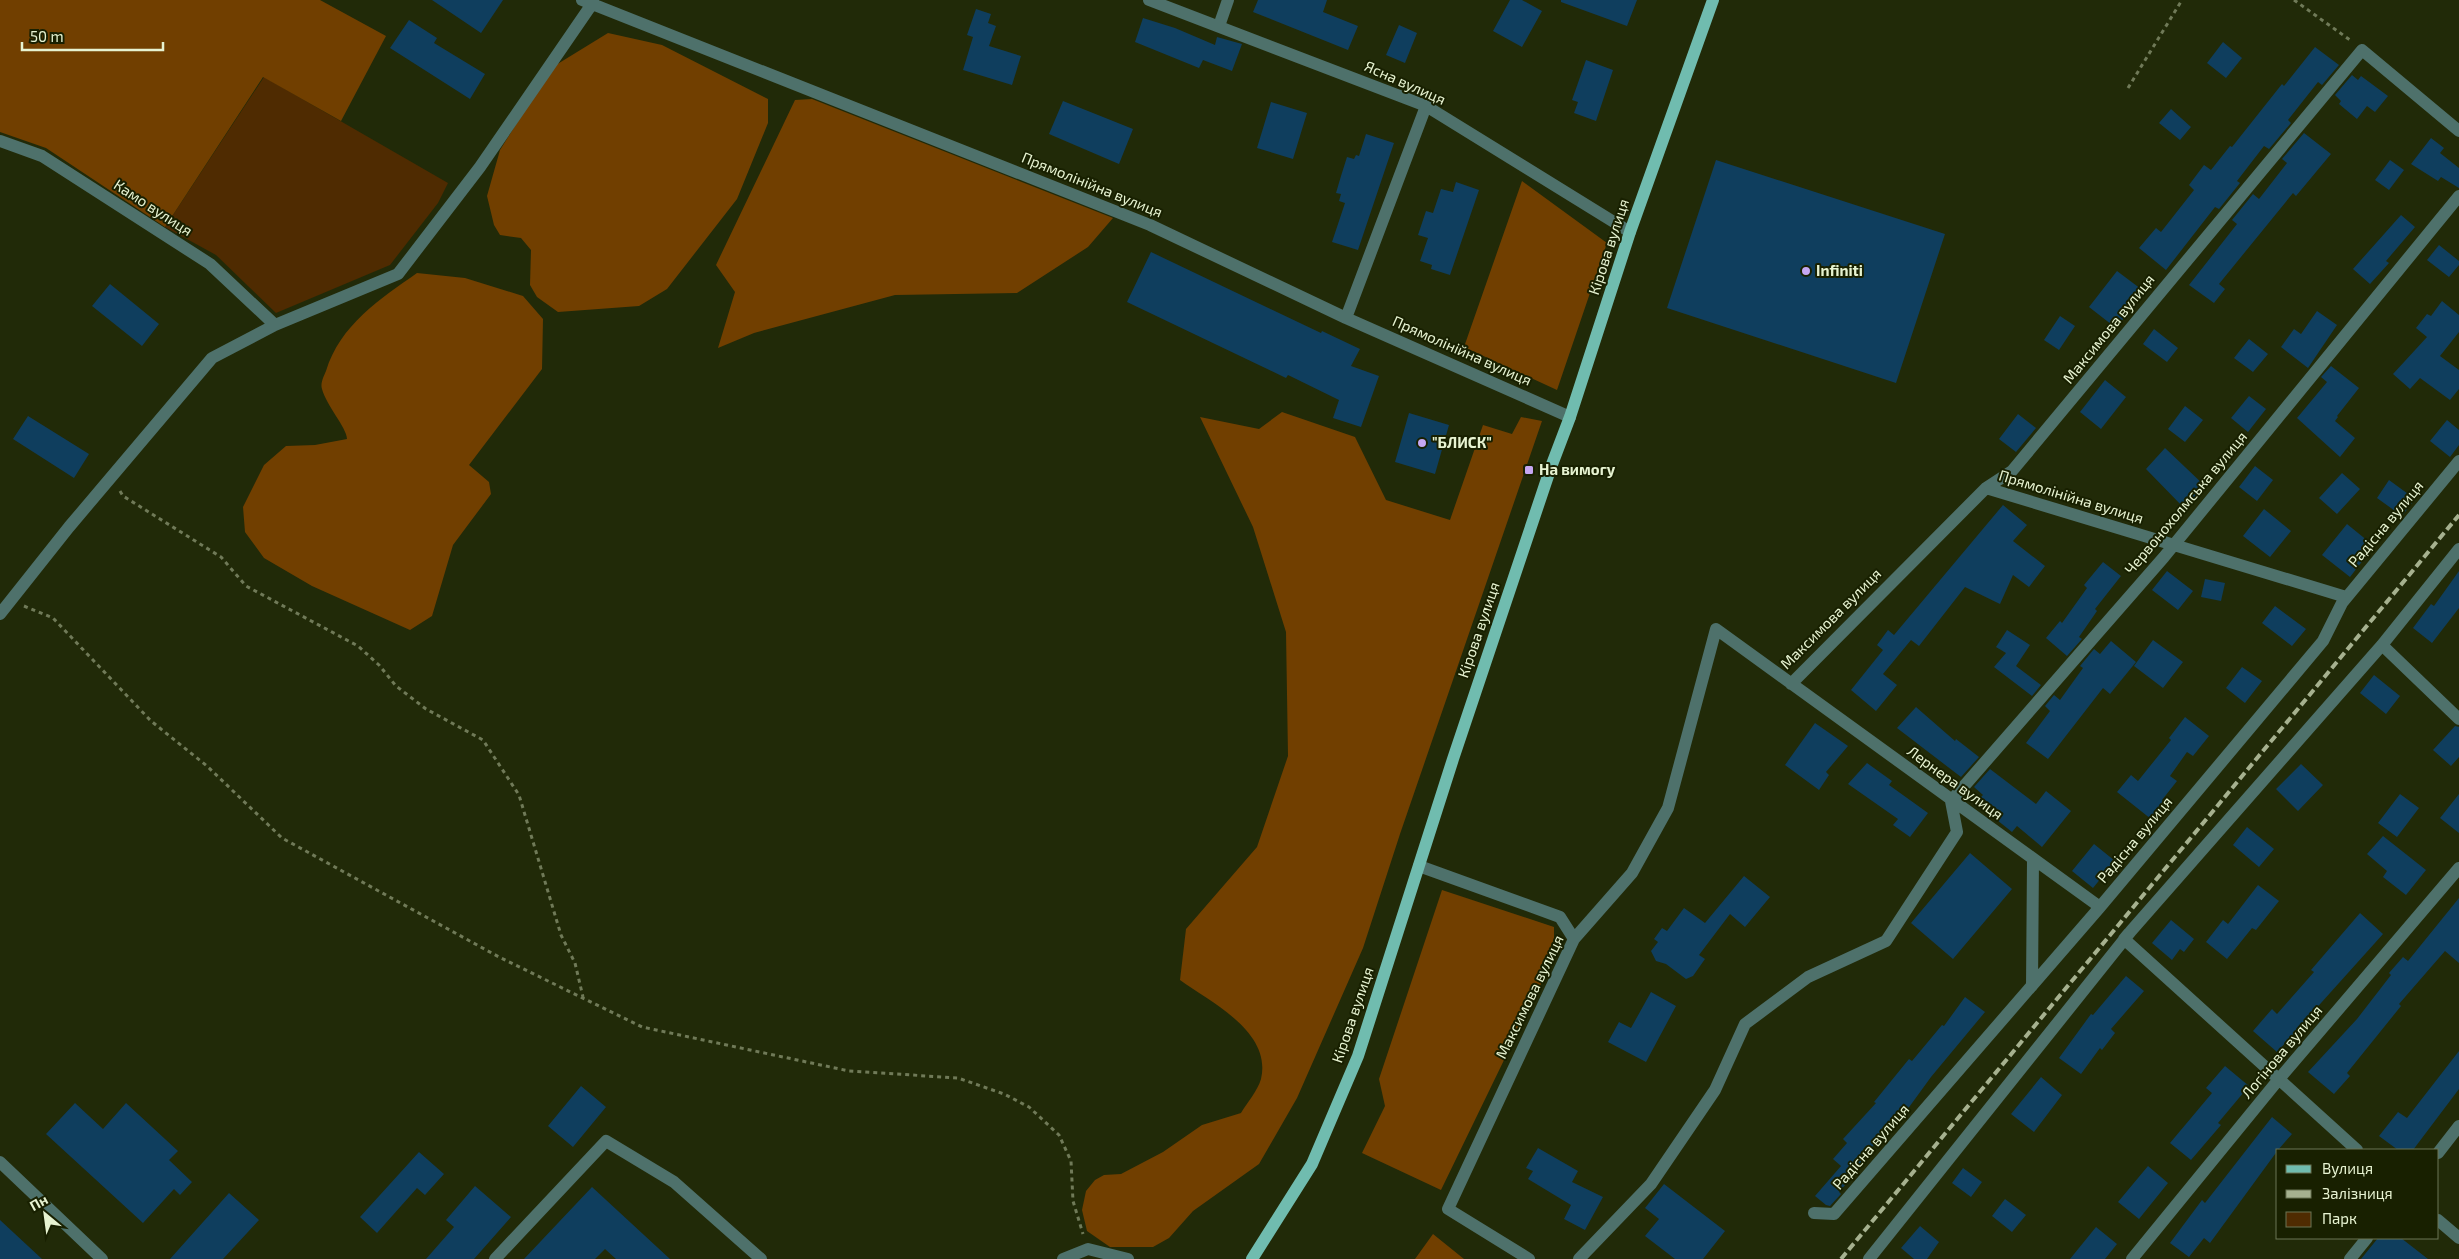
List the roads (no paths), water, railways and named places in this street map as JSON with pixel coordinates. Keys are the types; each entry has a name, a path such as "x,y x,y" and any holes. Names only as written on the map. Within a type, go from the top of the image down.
{"main road":[{"name":"Кірова вулиця","path":"1252,1259 1312,1164 1355,1065 1551,467 1570,418 1630,232 1713,0"}],"street":[{"name":"Ясна вулиця","path":"1150,0 1426,106 1630,232"},
{"path":"1219,26 1228,0"},
{"path":"0,614 113,475 212,358 275,325 398,274 480,167 589,1"},
{"name":"Прямолінійна вулиця","path":"589,1 1150,225 1346,318 1570,418"},
{"name":"Максимова вулиця","path":"1529,1259 1448,1209 1574,939 1632,873 1668,808 1716,629 1791,684 1986,488 2012,471 2362,50 2459,131"},
{"path":"1346,318 1426,106"},
{"name":"Камо вулиця","path":"0,141 42,156 210,264 275,325"},
{"name":"Червонохолмська вулиця","path":"1951,801 2173,546 2459,196"},
{"name":"Радісна вулиця","path":"1814,1214 1834,1214 2100,908 2323,641 2346,597 2459,461"},
{"name":"Прямолінійна вулиця","path":"1986,488 2346,597"},
{"path":"1869,1259 2128,935 2382,644 2459,549"},
{"path":"2382,644 2459,719"},
{"name":"Лернера вулиця","path":"1791,684 2100,908"},
{"path":"1579,1259 1651,1184 1715,1090 1745,1024 1808,977 1886,941 1957,832 1951,801"},
{"path":"2032,986 2033,860"},
{"path":"1419,866 1560,917 1574,939"},
{"name":"Логінова вулиця","path":"2132,1259 2279,1079 2459,868"},
{"path":"2128,935 2279,1079 2356,1149"},
{"path":"2439,1152 2459,1126"},
{"path":"495,1259 606,1141 674,1182 761,1259"},
{"path":"0,1162 102,1259"},
{"path":"2439,1221 2459,1238"},
{"path":"2350,1259 2366,1239"},
{"path":"1063,1259 1088,1249 1128,1259"}],"railway":[{"path":"1841,1259 2459,515"}],"place":[{"name":"Infiniti","path":"1806,271"},
{"name":"\"БЛИСК\"","path":"1422,443"},
{"name":"На вимогу","path":"1529,470"}]}
